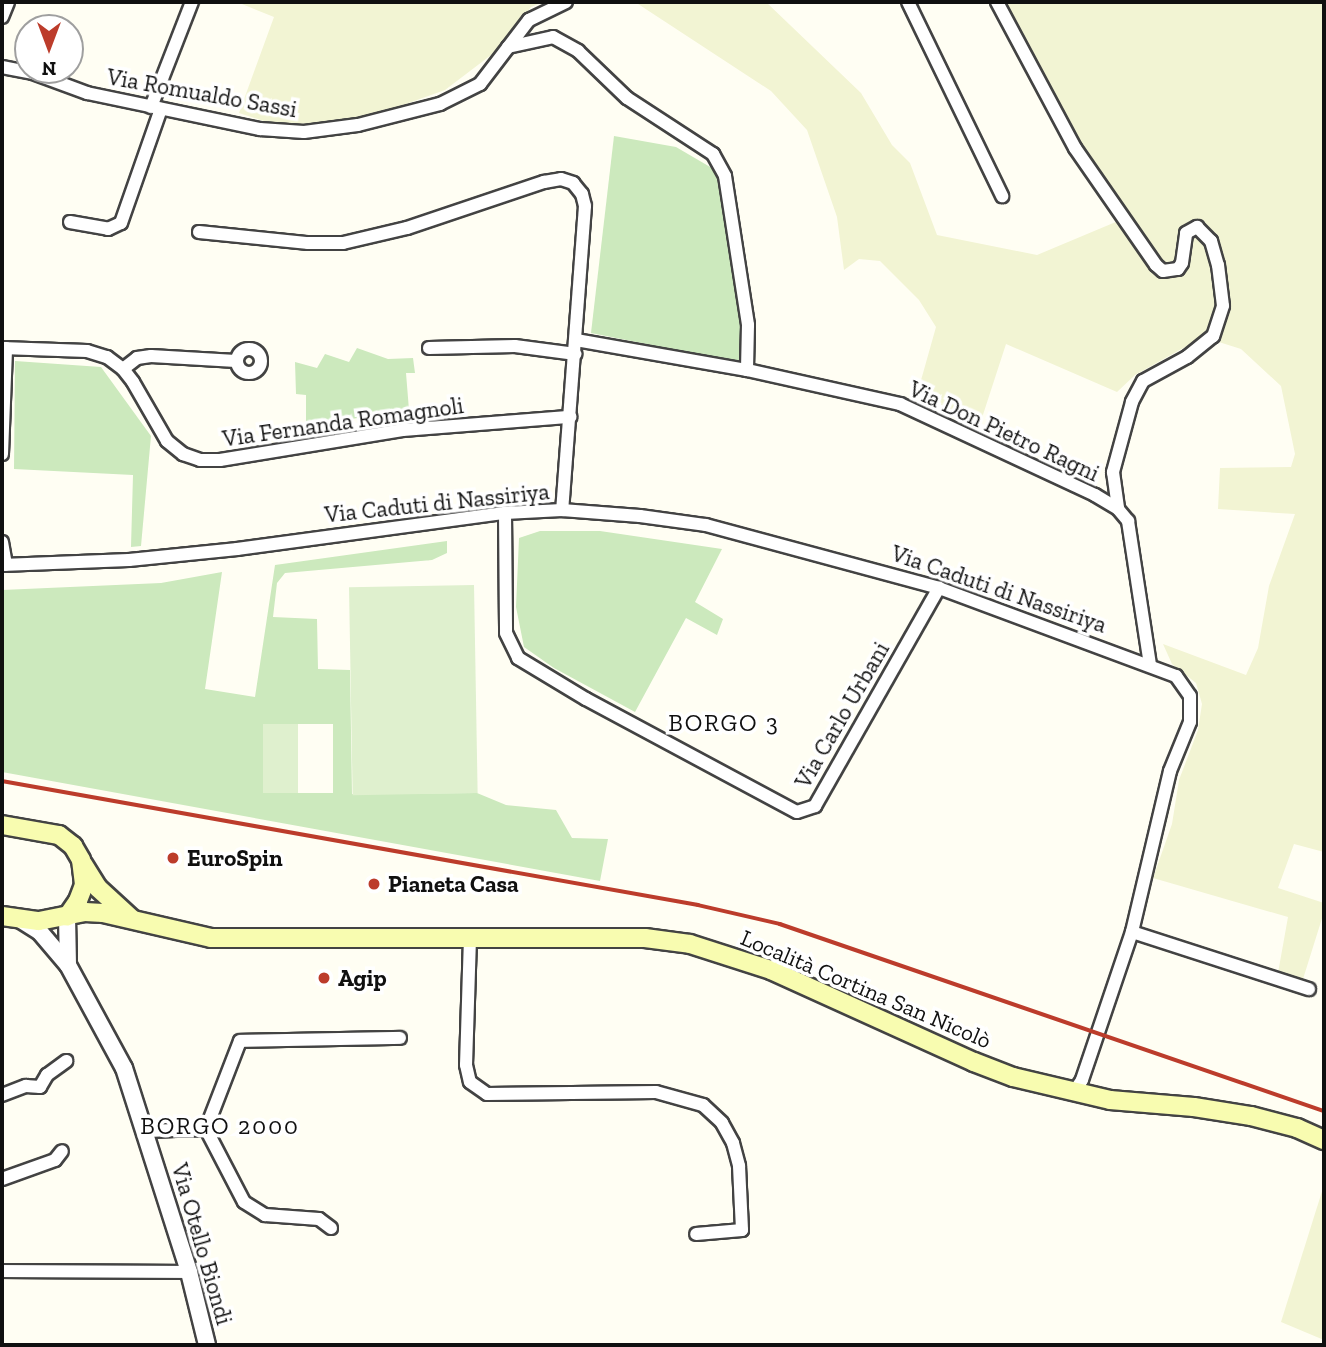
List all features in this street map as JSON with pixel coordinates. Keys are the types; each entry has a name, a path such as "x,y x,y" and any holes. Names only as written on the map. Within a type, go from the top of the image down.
{"main road":[{"name":"Località Cortina San Nicolò","path":"2,825 59,835 73,846 98,888 131,918"},
{"path":"67,917 78,901 84,885 81,860"},
{"name":"Località Cortina San Nicolò","path":"2,916 21,920 67,917 85,912 131,918 211,938 645,939 690,944 771,970 1013,1077 1074,1092 1251,1116 1297,1128 1324,1140"}],"street":[{"path":"2,17 8,2"},
{"path":"70,222 108,229 121,223 192,2"},
{"name":"Via Romualdo Sassi","path":"2,67 33,73 87,93 156,108 260,129 304,132 358,125 440,104 480,84 529,20 566,2"},
{"path":"908,2 1002,196"},
{"name":"Via Don Pietro Ragni","path":"997,2 1075,148 1156,265 1163,271 1178,269 1182,263 1183,240 1191,229 1197,228 1205,232 1211,241 1222,286 1220,321 1213,336 1187,357 1143,381 1132,402 1113,472 1118,509"},
{"path":"509,47 553,37 578,51 627,98 713,154 725,176 748,325 747,370"},
{"path":"200,232 308,243 343,243 407,228 544,181 561,179 573,183 582,194 585,206 562,510"},
{"name":"Via Don Pietro Ragni","path":"576,340 747,370 900,404 1095,495 1118,509 1128,521 1150,663"},
{"path":"429,348 515,346 575,354"},
{"path":"2,454 4,348 87,351 107,357 123,369 137,358 151,356 236,360"},
{"name":"Via Fernanda Romagnoli","path":"123,369 167,441 183,454 200,460 220,460 403,430 570,417"},
{"name":"Via Caduti di Nassiriya","path":"4,565 128,559 223,550 505,513 562,510 706,525 939,588 1150,663 1176,676 1190,696 1192,709 1170,771 1132,932 1082,1080 1074,1092"},
{"name":"Via Carlo Urbani","path":"505,513 506,633 518,658 586,699 797,812 815,806 939,588"},
{"path":"2,542 4,565"},
{"name":"Via Otello Biondi","path":"67,917 68,965"},
{"name":"Via Otello Biondi","path":"21,920 40,932 68,965 124,1068 189,1272 206,1345"},
{"path":"1132,932 1309,989"},
{"path":"470,938 466,1065 470,1082 487,1094 656,1092 703,1105 722,1123 733,1143 739,1166 742,1230 696,1234"},
{"path":"331,1227 319,1219 265,1215 244,1202 206,1129 240,1041 400,1038"},
{"path":"2,1095 26,1086 40,1087 47,1075 66,1061"},
{"path":"146,1131 206,1129"},
{"path":"2,1179 55,1160 62,1151"},
{"path":"2,1271 189,1272"}],"green space":[{"path":"237,2 543,2 531,7 499,49 445,90 358,121 276,125 239,113 274,17"},
{"path":"635,2 766,2 861,93 892,145 910,163 937,235 1037,255 1130,216 1061,112 1006,2 1324,2 1324,852 1294,844 1278,888 1324,903 1324,912 1303,979 1278,973 1288,917 1153,878 1172,824 1179,780 1198,730 1202,704 1196,683 1172,664 1163,644 1246,675 1258,648 1269,586 1295,514 1218,509 1220,468 1291,467 1295,454 1281,386 1241,349 1203,337 1135,375 1117,392 1006,344 979,427 916,398 936,327 919,300 880,261 859,259 844,270 837,217 807,130 771,91"},
{"path":"614,136 676,147 717,171 743,314 742,363 591,333"},
{"path":"357,348 388,359 413,358 415,373 406,373 409,410 306,426 306,395 296,394 295,362 317,368 325,354 349,362"},
{"path":"15,361 101,367 151,436 141,546 131,547 133,475 14,469"},
{"path":"540,531 600,531 722,549 695,602 723,619 717,635 686,618 635,712 554,668 524,647 516,607 519,538"},
{"path":"447,541 447,553 432,560 285,573 277,583 273,617 317,619 318,669 350,670 352,794 477,793 506,805 556,810 572,838 608,839 600,881 2,772 2,590 161,583 222,572 205,689 255,697 275,565","holes":["263,724 333,724 333,793 264,793"]},
{"path":"474,585 478,793 353,795 349,587"},
{"path":"263,724 298,724 298,793 263,793"},
{"path":"1324,1185 1324,1340 1281,1322"}],"railway":[{"path":"2,781 698,905 780,924 1324,1111"}],"place":[{"name":"EuroSpin","path":"173,858"},
{"name":"Pianeta Casa","path":"374,884"},
{"name":"Agip","path":"324,978"}],"district":[{"name":"BORGO 3","path":"724,723"},
{"name":"BORGO 2000","path":"220,1126"}]}
